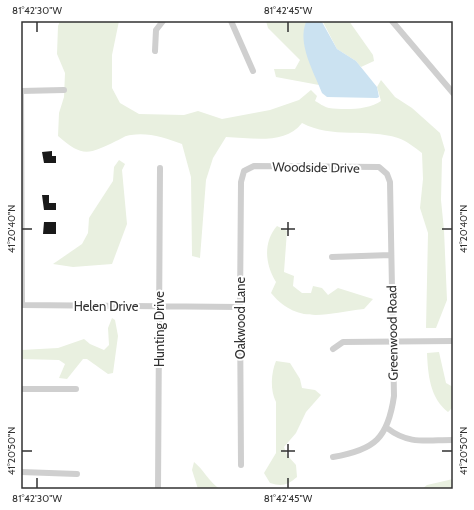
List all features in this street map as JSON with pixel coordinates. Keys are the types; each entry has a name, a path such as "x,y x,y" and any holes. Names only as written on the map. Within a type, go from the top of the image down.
{"street":[{"path":"155,51 156,30 163,21"},
{"path":"231,21 253,71"},
{"path":"392,21 453,93"},
{"path":"21,306 21,91 64,90"},
{"name":"Woodside Drive","path":"244,171 254,166 379,167 387,174"},
{"name":"Hunting Drive","path":"158,489 160,168"},
{"name":"Oakwood Lane","path":"241,465 241,182 244,171"},
{"name":"Greenwood Road","path":"332,457 349,454 364,449 377,440 386,428 394,396 390,182 387,174"},
{"path":"332,257 391,255"},
{"name":"Helen Drive","path":"21,306 240,307"},
{"path":"333,349 343,342 453,341"},
{"path":"21,389 76,389"},
{"path":"386,428 399,437 416,441 453,440"},
{"path":"21,472 77,474"}],"green space":[{"path":"60,21 119,21 112,55 112,88 120,103 139,114 184,115 198,111 222,119 270,110 299,100 311,90 317,96 315,101 323,106 335,109 356,109 370,106 381,101 377,87 381,80 395,97 412,108 440,133 445,150 442,159 441,200 447,300 436,328 426,328 428,233 420,208 423,179 422,153 407,142 386,135 325,131 302,123 287,135 267,139 226,137 213,158 206,180 200,258 192,256 191,177 182,144 157,136 137,134 127,136 98,149 86,152 73,148 58,136 59,113 64,97 65,73 57,54 58,26"},
{"path":"266,21 311,21 306,22 319,85 276,77 274,69 295,69 300,60 268,28"},
{"path":"315,21 349,21 373,55 374,61 361,67 356,61 337,49 323,22"},
{"path":"119,160 125,164 122,170 127,224 112,264 73,267 53,264 82,244 88,233 89,218 113,181 114,167"},
{"path":"277,226 287,231 284,272 294,276 293,286 302,293 311,293 313,286 322,288 328,295 338,288 373,299 364,309 314,315 303,314 292,310 281,303 271,293 276,282 272,275 267,253 269,239"},
{"path":"112,318 115,320 118,336 113,373 108,374 87,359 83,359 67,379 59,378 65,364 59,360 21,359 21,350 58,348 84,339 90,344 104,350 109,345 108,328"},
{"path":"439,352 446,383 453,387 453,407 448,412 437,400 429,378 427,353"},
{"path":"276,361 290,363 300,379 302,388 315,390 321,395 306,412 296,433 284,447 287,455 296,465 297,477 291,482 281,485 270,483 264,473 276,453 276,402 272,382"},
{"path":"194,462 220,489 198,489 192,470"},
{"path":"453,479 453,489 422,489 427,485"}],"water":[{"path":"306,22 322,22 337,49 356,61 377,87 379,97 327,97 322,93 305,49 304,39"}],"building":[{"path":"52,151 52,156 56,156 56,163 44,163 42,152"},
{"path":"42,195 49,195 49,203 56,203 56,210 44,210"},
{"path":"44,222 56,222 56,234 43,234"}]}
